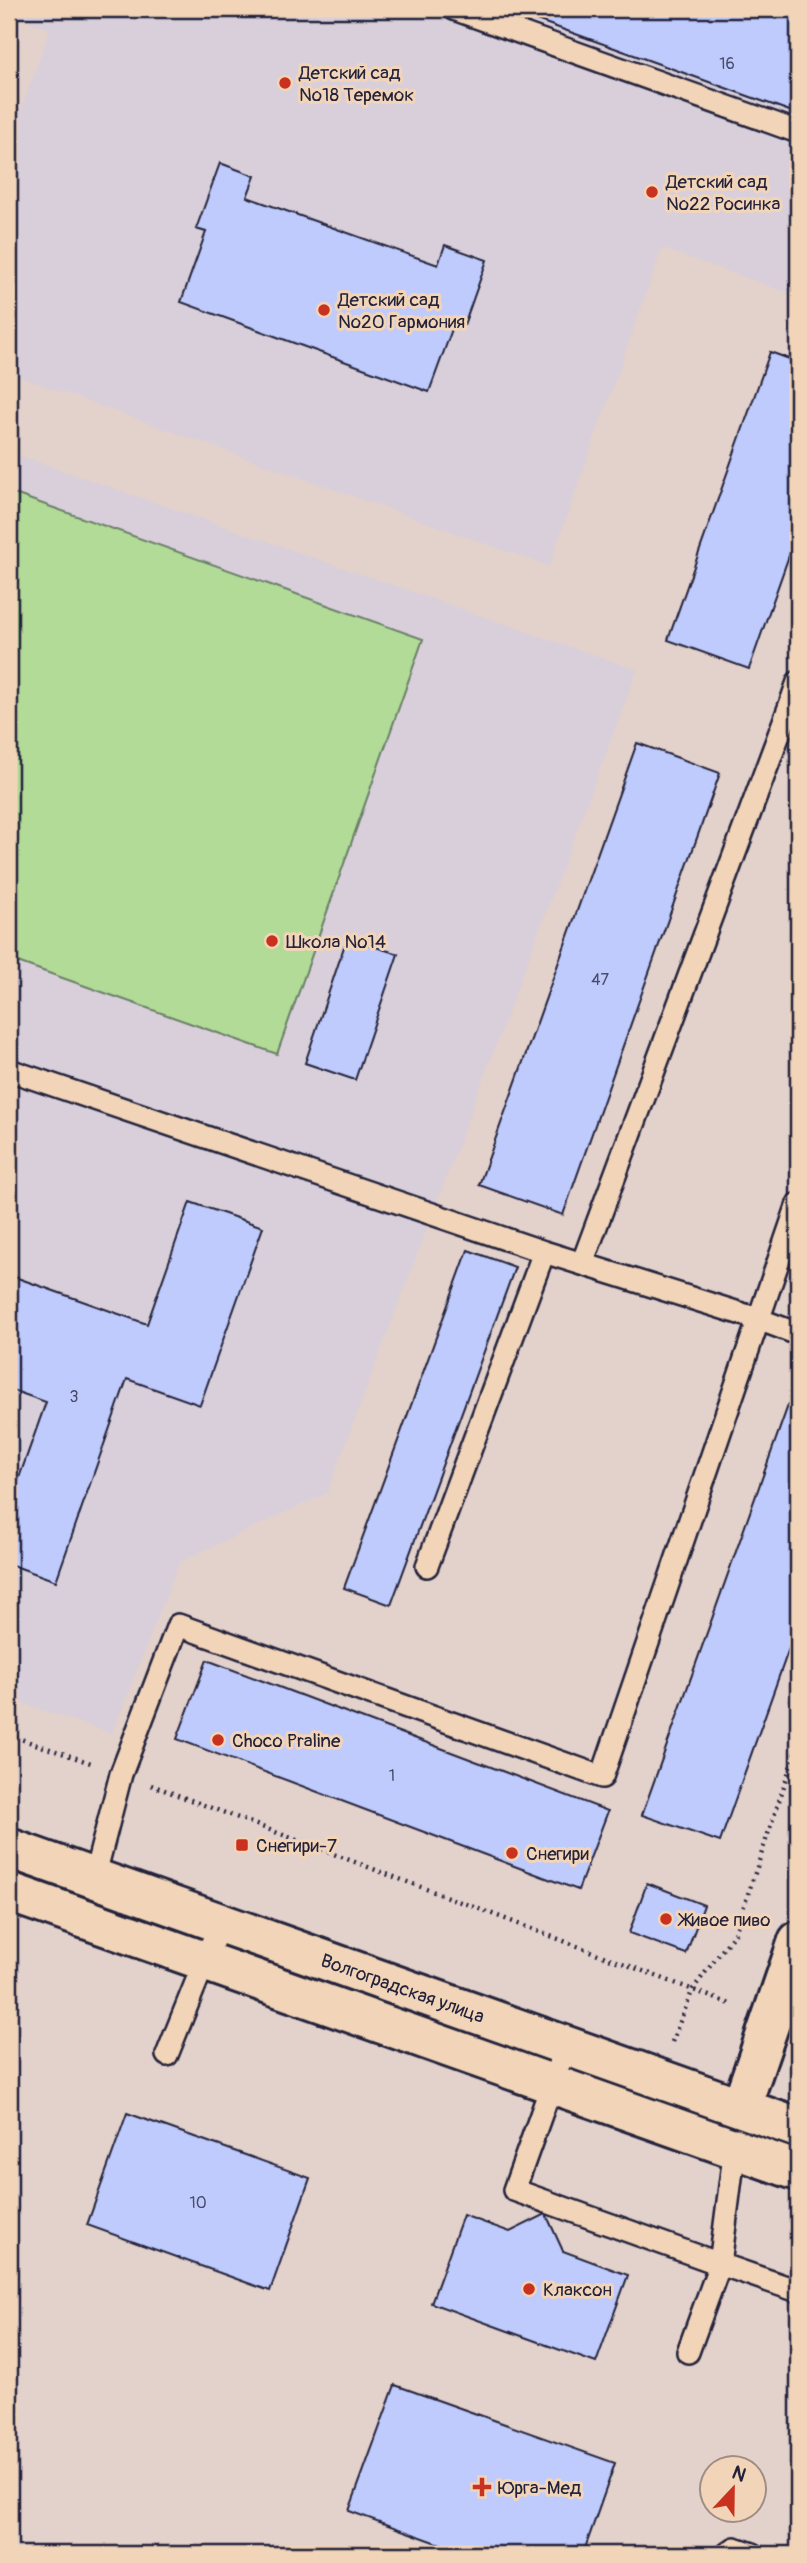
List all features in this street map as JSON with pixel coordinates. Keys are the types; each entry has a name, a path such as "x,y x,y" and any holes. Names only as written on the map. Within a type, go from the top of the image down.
{"main road":[{"name":"Волгоградская улица","path":"9,1848 798,2128"},
{"path":"9,1892 798,2171"},
{"path":"741,2107 798,1941"}],"lane":[{"path":"454,9 798,132"},
{"path":"582,1264 794,707 798,682"},
{"path":"9,1070 544,1252 798,1334"},
{"path":"94,1878 121,1774 178,1625 602,1777 798,1204"},
{"path":"427,1566 544,1252"},
{"path":"167,2055 220,1923"},
{"path":"566,2045 514,2190 798,2291"},
{"path":"688,2352 720,2264 741,2107"},
{"path":"727,2554 735,2548 753,2554"}],"path":[{"path":"9,1735 121,1774 771,2019"},
{"path":"658,2078 693,1989 735,1933 798,1744"}],"shaded area":[{"name":"Детский сад №20 Гармония","path":"9,9 798,9 798,296 662,248 549,566 9,373 9,145 50,29 9,14"},
{"name":"Школа №14","path":"9,452 637,670 327,1493 179,1562 112,1733 9,1699"}],"green space":[{"path":"9,492 423,639 277,1054 9,959"}],"building":[{"path":"506,9 790,9 798,12 798,114"},
{"path":"220,163 255,176 247,197 438,265 445,245 487,260 464,325 455,321 429,392 181,302 206,232 196,229"},
{"path":"770,352 798,362 798,530 749,669 668,640"},
{"path":"637,743 720,773 563,1215 479,1185"},
{"path":"347,938 398,954 355,1080 305,1063"},
{"path":"190,1202 263,1227 200,1405 127,1379 56,1581 9,1564 9,1506 46,1402 9,1389 9,1275 147,1324"},
{"path":"468,1250 515,1267 391,1605 344,1588"},
{"path":"796,1383 798,1623 720,1842 642,1815"},
{"path":"207,1660 608,1811 578,1890 177,1739"},
{"name":"Живое пиво","path":"647,1883 704,1905 686,1954 629,1933"},
{"path":"127,2113 310,2178 270,2291 87,2225"},
{"name":"Клаксон","path":"546,2214 563,2251 628,2275 596,2363 431,2303 463,2215 510,2232"},
{"name":"Юрга-Мед","path":"395,2385 615,2463 583,2554 468,2554 349,2511"}],"place":[{"name":"Детский сад №18 Теремок","path":"285,83"},
{"name":"Детский сад №22 Росинка","path":"652,192"},
{"name":"Детский сад №20 Гармония","path":"324,310"},
{"name":"Школа №14","path":"272,941"},
{"name":"Choco Praline","path":"218,1740"},
{"name":"Снегири-7","path":"242,1845"},
{"name":"Снегири","path":"512,1853"},
{"name":"Живое пиво","path":"666,1919"},
{"name":"Клаксон","path":"529,2289"},
{"name":"Юрга-Мед","path":"482,2487"}]}
